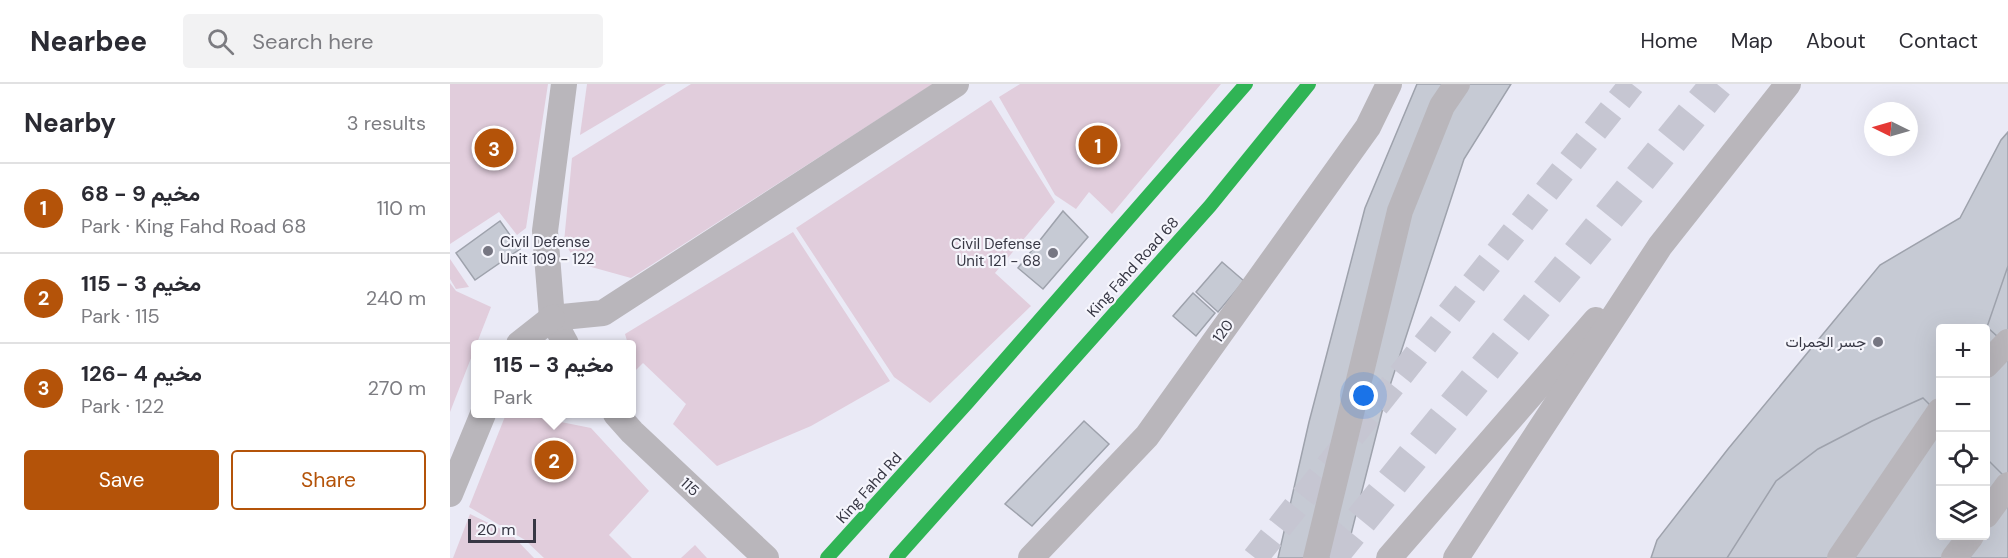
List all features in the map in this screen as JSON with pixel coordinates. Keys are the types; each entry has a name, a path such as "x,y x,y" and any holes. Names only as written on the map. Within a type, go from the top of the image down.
{"main road":[{"name":"King Fahd Rd","path":"827,558 934,440 1246,84"},
{"name":"King Fahd Road 68","path":"896,558 1210,206 1309,84"}],"street":[{"path":"563,340 552,318 545,231 564,84"},
{"path":"525,340 552,318 603,313 956,84"},
{"name":"120","path":"1031,558 1147,436 1368,127 1389,84"},
{"path":"1316,558 1400,211 1442,106 1457,84"},
{"path":"1389,558 1660,246 1788,84"},
{"path":"1456,558 1660,246"},
{"path":"1990,361 2008,342"},
{"path":"450,494 481,418"},
{"name":"115","path":"620,418 766,558"},
{"path":"1840,558 1936,418"},
{"path":"1990,509 2008,484"},
{"path":"1954,558 1968,540"}],"shaded area":[{"path":"450,84 548,84 526,228 517,235 499,212 450,244"},
{"path":"587,84 666,84 580,135"},
{"path":"691,84 933,84 631,278 577,263 564,242 572,158"},
{"path":"1020,84 1221,84 1112,214 1089,192 1076,209 1055,195 999,97"},
{"path":"991,100 1055,202 995,273 1031,306 930,403 894,377 796,228"},
{"path":"793,232 890,381 811,426 717,466 673,424 686,404 643,363 636,370 636,340 627,340 625,334"},
{"path":"450,259 469,287 456,289 450,279"},
{"path":"450,283 456,291 491,307 478,340 471,340 471,358 450,412"},
{"path":"504,418 541,418 591,428 649,491 609,535 632,558 544,558 525,540 469,507"},
{"path":"470,514 511,534 534,558 453,558"},
{"path":"695,545 707,558 681,558"}],"building":[{"path":"1417,84 1511,84 1464,159 1384,404 1345,558 1278,558 1309,422 1365,208"},
{"name":"جسر الجمرات","path":"2008,132 2008,558 1651,558 1657,540 1728,449 1880,265 1960,218 2001,140"},
{"name":"Civil Defense Unit 121 - 68","path":"1063,211 1088,237 1043,289 1018,268"},
{"name":"Civil Defense Unit 109 - 122","path":"500,221 520,249 475,280 456,253"},
{"path":"1222,262 1244,281 1218,312 1196,292"},
{"path":"2008,266 2008,346 1990,330 1990,324 1988,324"},
{"path":"1193,293 1215,313 1196,336 1173,316"},
{"path":"1923,398 1936,411 1936,540 1990,540 1990,462 2008,480 2008,558 1727,558 1776,481 1818,449"},
{"path":"1084,421 1109,444 1032,526 1005,504"}],"tunnel":[{"path":"1255,558 1632,84"},
{"path":"1330,558 1717,84"}],"traffic: fast":[{"path":"827,558 968,402 1246,84"},
{"path":"896,558 1210,206 1309,84"}],"place":[{"name":"مخيم 9 - 68","path":"1098,145"},
{"name":"مخيم 4 -126","path":"494,148"},
{"name":"Civil Defense Unit 109 - 122","path":"488,251"},
{"name":"Civil Defense Unit 121 - 68","path":"1053,253"},
{"name":"جسر الجمرات","path":"1878,342"},
{"name":"مخيم 3 - 115","path":"554,460"}]}
